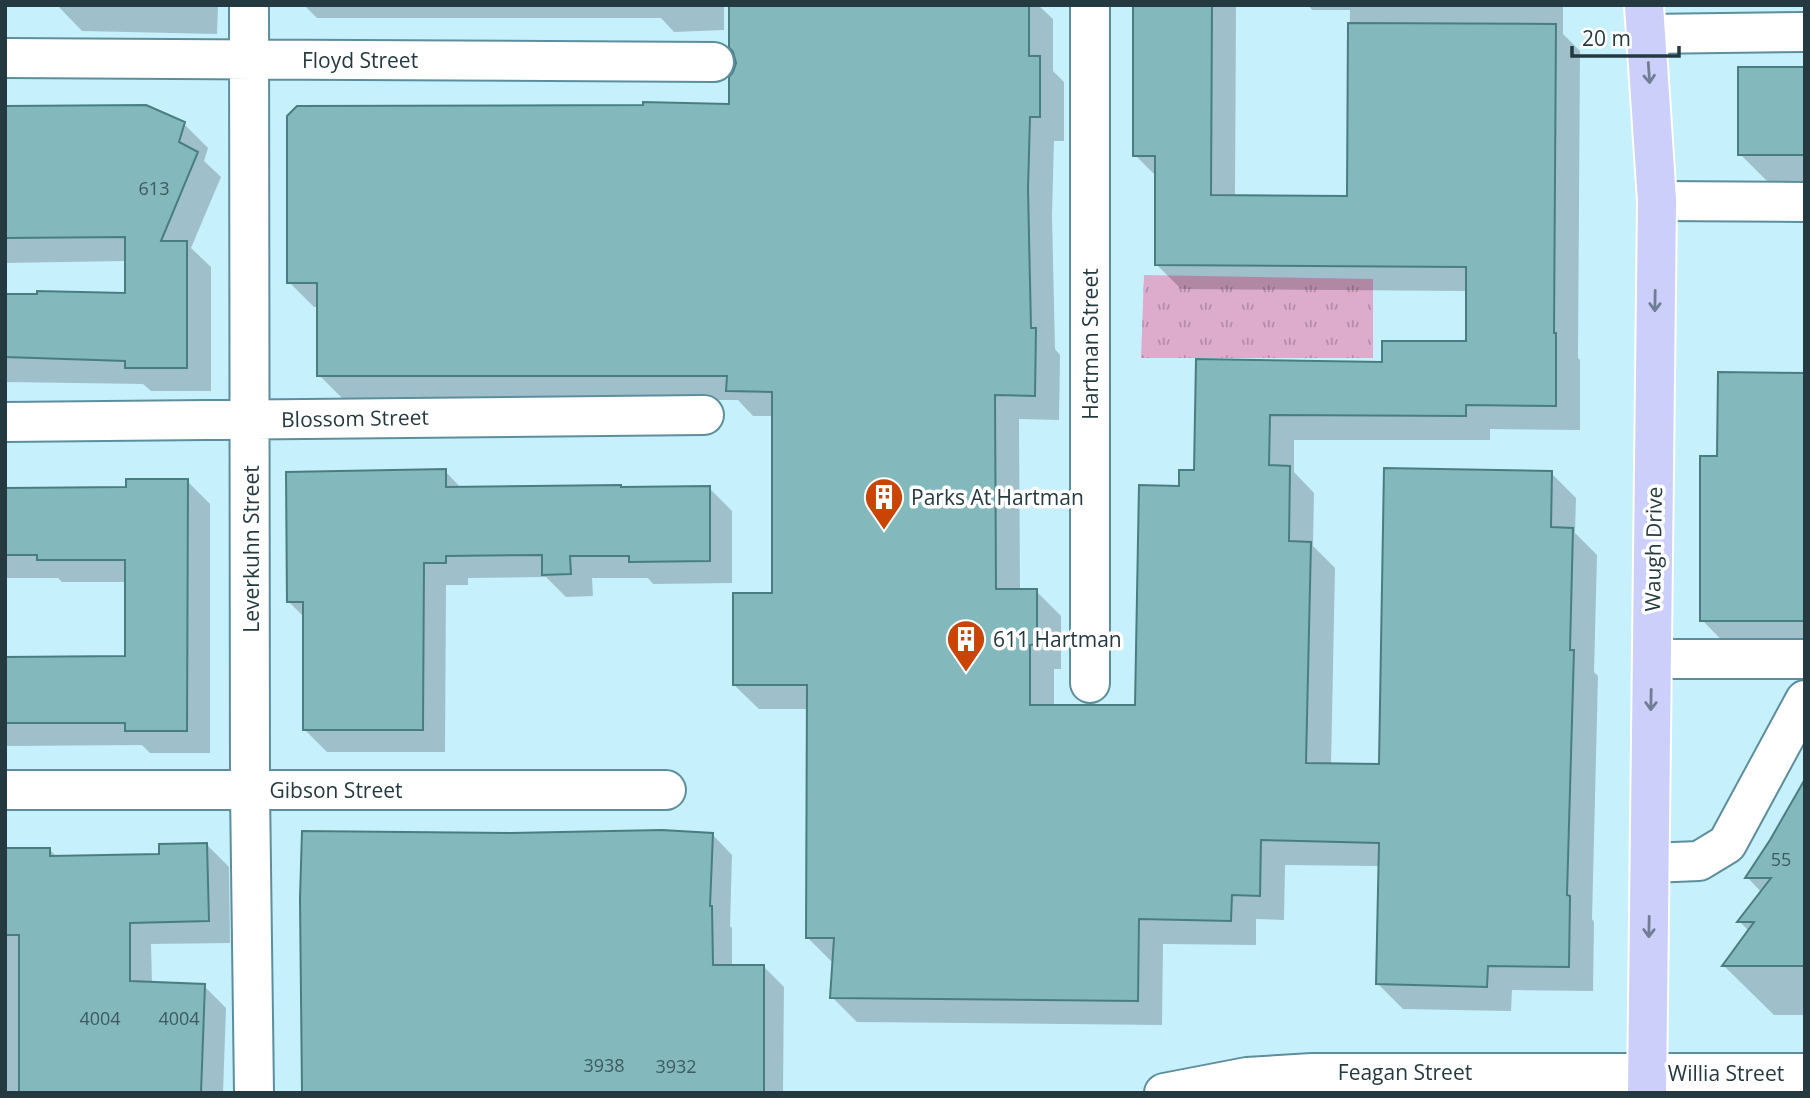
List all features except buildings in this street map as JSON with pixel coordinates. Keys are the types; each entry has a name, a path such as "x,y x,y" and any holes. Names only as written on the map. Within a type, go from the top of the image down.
{"main road":[{"name":"Waugh Drive","path":"1645,20 1657,201 1647,1083"}],"street":[{"name":"Leverkuhn Street","path":"249,5 250,790 254,1093"},
{"name":"Hartman Street","path":"1090,5 1090,683"},
{"path":"1645,20 1805,32"},
{"name":"Floyd Street","path":"5,58 714,62"},
{"path":"1657,201 1805,201"},
{"name":"Blossom Street","path":"5,422 704,415"},
{"path":"1652,659 1805,659 1805,676"},
{"path":"1650,863 1699,860 1727,845 1805,699"},
{"name":"Gibson Street","path":"5,790 666,790"},
{"name":"Feagan Street","path":"1164,1093 1247,1077 1312,1073 1647,1083"},
{"name":"Willia Street","path":"1647,1083 1805,1073"}],"green space":[{"path":"1144,275 1373,279 1373,358 1141,358"}],"place":[{"name":"Parks At Hartman","path":"884,531"},
{"name":"611 Hartman","path":"966,673"}]}
